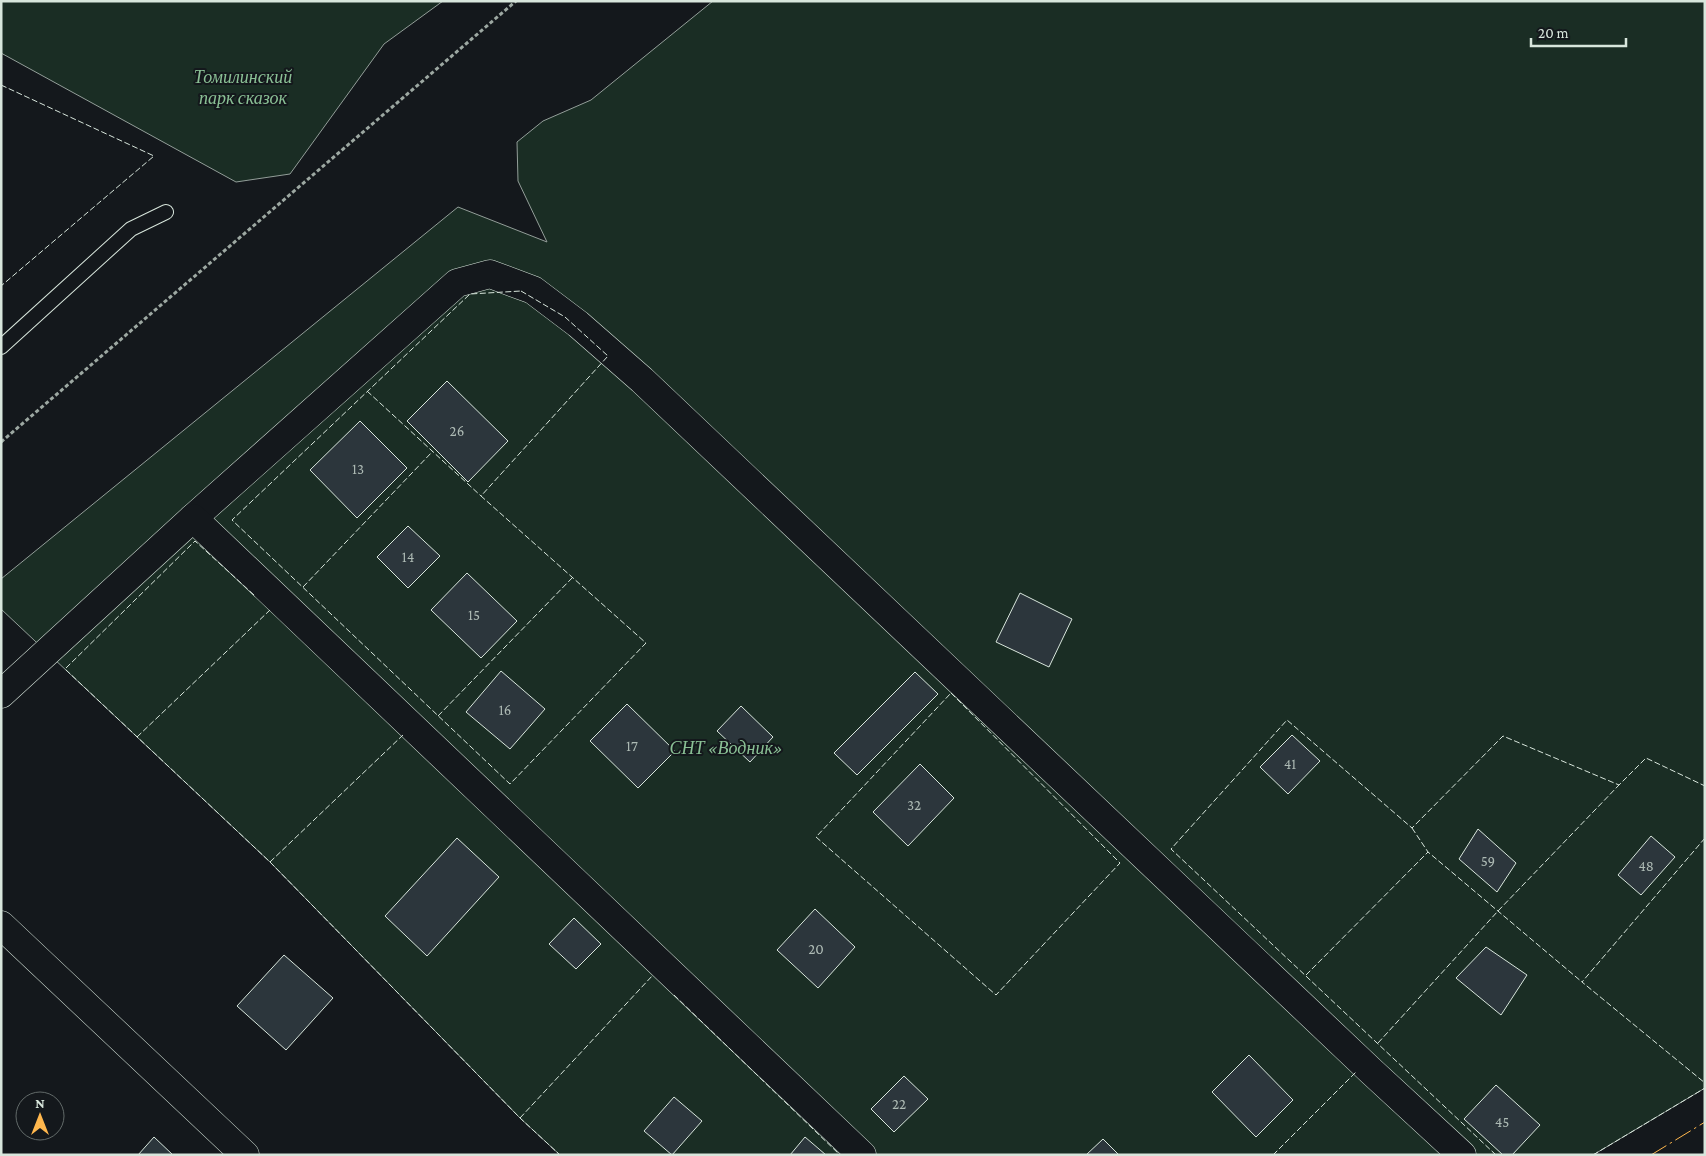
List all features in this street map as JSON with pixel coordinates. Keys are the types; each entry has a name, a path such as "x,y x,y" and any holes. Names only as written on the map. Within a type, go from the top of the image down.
{"street":[{"path":"1,694 193,518 457,282 490,274 533,290 578,324 642,380 1335,1038 1462,1155"},
{"path":"193,518 862,1155"},
{"path":"1,925 245,1155"}],"lane":[{"path":"1,347 131,230 166,212"}],"path":[{"path":"1,442 516,1"}],"green space":[{"name":"Томилинский парк сказок","path":"1,1 443,1 384,44 290,174 236,182 1,53"},
{"name":"СНТ «Водник»","path":"713,1 1705,1 1705,1088 1593,1155 560,1155 520,1118 270,862 1,609 1,579 458,207 547,242 518,181 517,142 543,121 591,100"}],"building":[{"path":"447,381 508,441 468,482 407,421"},
{"path":"360,421 407,468 357,518 310,470"},
{"path":"408,526 440,556 408,588 377,557"},
{"path":"467,573 517,621 481,658 431,610"},
{"path":"1020,593 1072,619 1049,667 996,642"},
{"path":"501,671 545,709 510,749 466,712"},
{"path":"915,672 938,694 857,775 834,753"},
{"path":"627,704 675,751 638,788 590,741"},
{"path":"741,706 773,737 750,762 717,731"},
{"path":"1292,735 1320,761 1288,794 1260,767"},
{"path":"920,764 954,798 908,846 873,812"},
{"path":"1478,829 1516,863 1497,892 1459,859"},
{"path":"1651,836 1675,857 1641,895 1618,875"},
{"path":"457,838 499,877 427,956 385,916"},
{"path":"815,909 855,947 818,988 777,950"},
{"path":"574,918 601,944 576,969 549,944"},
{"path":"1486,947 1527,975 1501,1015 1456,978"},
{"path":"284,955 333,998 286,1050 237,1006"},
{"path":"1249,1055 1293,1100 1256,1137 1212,1092"},
{"path":"904,1076 928,1099 894,1132 871,1109"},
{"path":"1496,1085 1540,1125 1512,1155 1503,1155 1464,1119"},
{"path":"674,1097 702,1121 672,1155 644,1131"},
{"path":"154,1137 173,1155 138,1155"},
{"path":"805,1137 826,1155 790,1155"},
{"path":"1103,1139 1119,1155 1086,1155"}],"fence":[{"path":"1,85 154,156 1,286"},
{"path":"521,291 565,317 608,356 481,496 646,643 510,784 232,520 470,294 521,291"},
{"path":"367,391 481,496"},
{"path":"303,587 433,451"},
{"path":"254,595 195,541 65,669 270,862 520,1118 560,1155"},
{"path":"438,716 573,577"},
{"path":"137,737 270,610"},
{"path":"951,693 1120,863 996,995 816,837 951,693"},
{"path":"1496,1155 1171,849 1287,720 1412,828 1503,736 1619,785 1646,758 1705,786"},
{"path":"270,862 403,735"},
{"path":"1378,1043 1498,911 1619,785"},
{"path":"1412,828 1428,852 1582,982"},
{"path":"1705,838 1582,982 1705,1083"},
{"path":"1306,975 1428,852"},
{"path":"520,1118 653,975"},
{"path":"674,995 840,1155"},
{"path":"1273,1155 1356,1072"},
{"path":"1593,1155 1705,1088"}],"power":[{"path":"1651,1155 1705,1122"}]}
